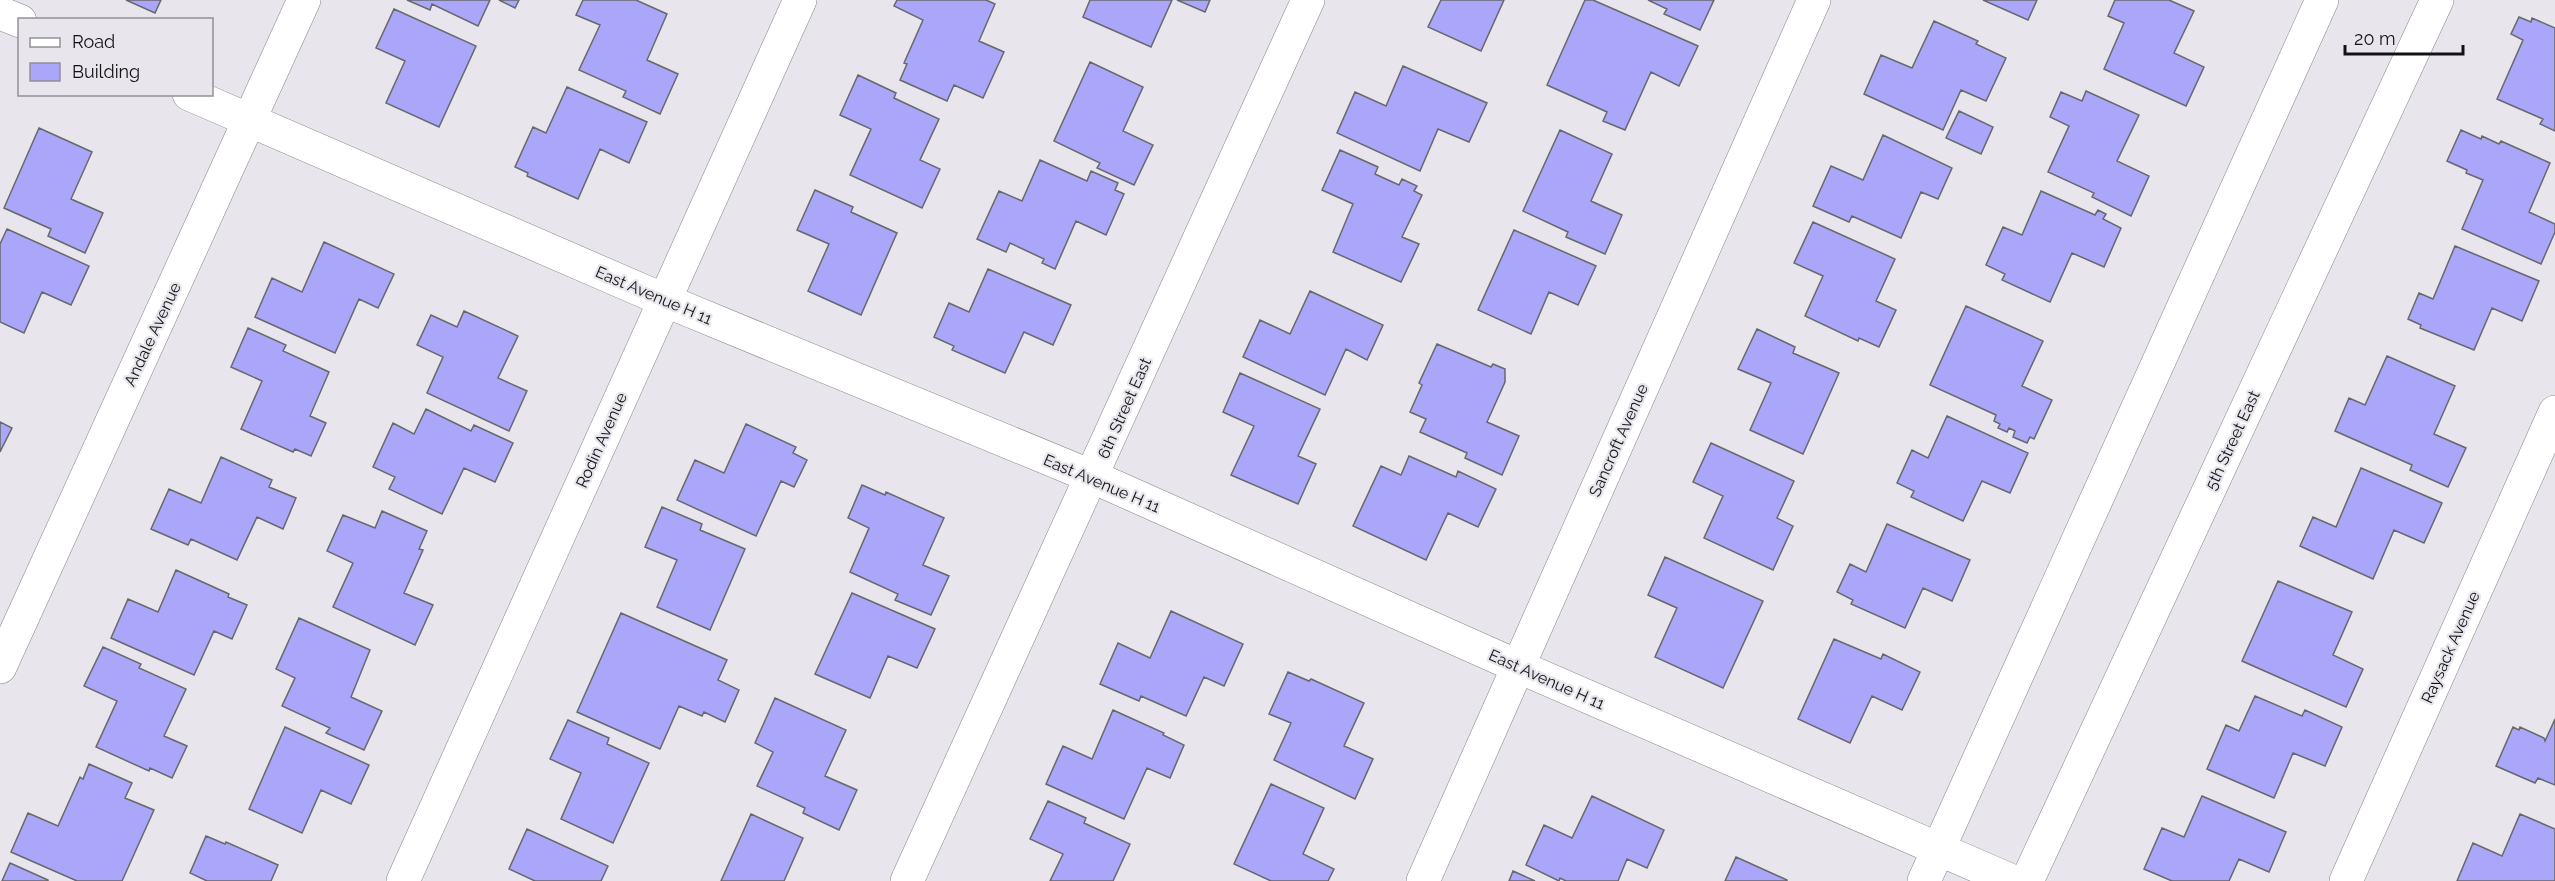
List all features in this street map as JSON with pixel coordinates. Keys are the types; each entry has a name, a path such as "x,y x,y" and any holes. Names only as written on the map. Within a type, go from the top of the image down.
{"street":[{"name":"Andale Avenue","path":"0,667 304,0"},
{"name":"Rodin Avenue","path":"403,881 800,0"},
{"name":"6th Street East","path":"907,881 1093,477 1308,0"},
{"name":"Sancroft Avenue","path":"1423,881 1814,0"},
{"path":"1923,881 2322,0"},
{"name":"5th Street East","path":"2027,881 2437,0"},
{"path":"0,13 18,20"},
{"name":"East Avenue H 11","path":"194,96 664,300 1093,477 1517,666 2012,881"},
{"name":"Raysack Avenue","path":"2346,881 2555,412"}],"building":[{"path":"126,0 161,0 155,13"},
{"path":"407,0 490,0 478,26 432,4 430,10"},
{"path":"499,0 519,0 515,8"},
{"path":"583,0 636,0 667,14 647,60 678,74 660,114 623,97 626,91 579,70 600,25 576,15"},
{"path":"897,0 986,0 995,4 979,41 1004,52 983,98 954,85 947,101 900,80 907,64 904,63 923,20 894,6"},
{"path":"1090,0 1172,0 1151,47 1083,17"},
{"path":"1177,0 1210,0 1205,12"},
{"path":"1441,0 1504,0 1481,51 1428,27"},
{"path":"1585,0 1593,0 1698,46 1679,86 1651,72 1625,130 1603,121 1607,112 1547,85"},
{"path":"1648,0 1714,0 1700,30 1664,14 1667,9"},
{"path":"1983,0 2037,0 2028,20"},
{"path":"2115,0 2169,0 2194,11 2174,53 2204,67 2186,106 2104,69 2124,23 2108,16"},
{"path":"394,9 476,46 439,127 386,103 405,61 376,48"},
{"path":"2519,17 2531,22 2532,18 2555,28 2555,131 2540,124 2543,119 2497,99 2523,40 2511,34"},
{"path":"1934,21 1978,41 1976,44 2006,58 1986,101 1961,90 1943,130 1864,94 1881,55 1912,68"},
{"path":"1090,62 1143,87 1123,131 1153,145 1134,185 1097,168 1100,163 1054,141"},
{"path":"1403,66 1487,103 1469,142 1438,129 1420,171 1337,133 1355,92 1386,106"},
{"path":"858,75 896,93 894,98 939,119 920,160 940,169 922,208 850,175 871,129 840,115"},
{"path":"567,87 647,122 629,163 600,149 578,199 527,176 528,173 515,167 533,127 546,133"},
{"path":"2086,91 2139,115 2117,161 2149,176 2131,216 2092,197 2094,193 2048,172 2069,126 2050,117 2061,92 2082,101"},
{"path":"1959,111 1993,127 1981,154 1946,138"},
{"path":"39,128 92,152 71,199 103,213 85,253 48,236 51,229 4,208"},
{"path":"1560,130 1612,154 1591,201 1622,215 1605,254 1566,237 1568,232 1523,211"},
{"path":"2461,130 2499,144 2501,141 2550,163 2529,212 2555,224 2555,232 2541,264 2462,229 2483,180 2447,161"},
{"path":"1883,135 1952,168 1938,199 1921,192 1901,238 1852,216 1849,222 1813,206 1831,166 1863,180"},
{"path":"1340,150 1378,167 1375,174 1399,185 1402,179 1417,186 1414,191 1422,195 1402,237 1419,244 1401,282 1333,252 1353,204 1322,190"},
{"path":"1040,160 1087,181 1091,171 1118,183 1115,190 1124,194 1106,235 1076,221 1055,269 1042,263 1044,259 1010,243 1006,252 977,239 999,191 1022,201"},
{"path":"815,190 853,207 851,212 897,233 861,315 808,291 829,244 797,230"},
{"path":"2041,191 2095,215 2098,210 2106,214 2103,219 2121,228 2104,267 2072,253 2050,302 2002,280 2005,274 1986,265 2003,227 2022,235"},
{"path":"1813,222 1895,259 1876,301 1896,310 1879,347 1859,338 1858,341 1805,316 1823,276 1794,263"},
{"path":"7,229 89,266 71,305 42,292 24,333 0,322 0,244"},
{"path":"1514,230 1596,266 1578,305 1549,292 1531,334 1478,310"},
{"path":"324,242 394,274 378,308 359,299 335,353 255,317 272,278 302,292"},
{"path":"2455,246 2539,281 2522,321 2492,308 2474,350 2420,328 2421,325 2408,319 2419,293 2433,299"},
{"path":"988,269 1071,305 1053,345 1024,332 1005,373 952,350 954,346 934,337 949,303 969,312"},
{"path":"1310,291 1383,325 1367,360 1346,349 1325,395 1243,357 1260,320 1290,334"},
{"path":"1966,306 2043,341 2022,386 2052,400 2034,439 2030,437 2027,443 2013,437 2015,431 2009,428 2007,432 1998,428 2000,424 1994,421 1996,415 1930,385"},
{"path":"464,311 518,336 498,378 527,391 509,431 427,393 443,357 417,345 431,315 457,327"},
{"path":"248,328 286,345 283,351 329,372 310,416 326,423 311,456 295,449 293,452 241,429 262,381 231,367"},
{"path":"1757,329 1795,347 1793,353 1839,373 1803,454 1750,430 1771,383 1738,369"},
{"path":"1437,344 1491,367 1493,364 1505,369 1505,382 1487,422 1519,436 1502,475 1465,458 1467,453 1420,432 1426,419 1410,412 1422,385 1419,383"},
{"path":"2387,356 2455,386 2434,434 2466,448 2448,487 2410,470 2412,465 2335,431 2349,398 2365,405"},
{"path":"1240,373 1320,409 1298,456 1316,464 1298,504 1231,475 1254,426 1223,412"},
{"path":"426,409 471,431 474,425 513,443 495,482 464,468 442,514 389,489 395,477 373,467 393,423 414,434"},
{"path":"1947,416 2028,453 2010,493 1982,481 1963,521 1911,497 1914,491 1897,483 1912,450 1928,458"},
{"path":"0,422 12,428 0,452"},
{"path":"746,424 796,447 793,453 807,460 794,487 781,481 756,536 677,500 695,460 724,473"},
{"path":"1711,443 1794,481 1777,518 1793,526 1773,570 1704,538 1723,496 1693,482"},
{"path":"1409,456 1456,477 1458,471 1496,489 1478,527 1448,513 1426,560 1353,526 1381,466 1401,475"},
{"path":"221,457 272,480 269,487 296,498 283,529 257,517 237,560 191,539 188,545 151,529 169,489 201,503"},
{"path":"2361,468 2442,503 2424,543 2394,530 2373,579 2300,546 2313,517 2336,527"},
{"path":"862,485 885,495 886,492 944,518 923,565 949,576 931,615 895,600 898,594 850,572 869,528 848,518"},
{"path":"662,507 702,524 700,530 745,549 710,630 657,607 677,560 645,547"},
{"path":"382,511 427,531 419,549 423,550 404,593 433,605 415,645 333,607 353,563 327,551 343,515 375,528"},
{"path":"1887,524 1970,560 1952,601 1923,588 1905,628 1851,604 1853,600 1837,592 1850,564 1866,572"},
{"path":"1665,557 1763,601 1723,688 1655,657 1677,608 1648,595"},
{"path":"176,570 229,594 228,597 247,605 232,639 214,631 194,675 111,638 128,599 158,612"},
{"path":"2278,581 2352,612 2333,655 2363,669 2346,707 2242,661"},
{"path":"852,593 935,629 917,668 888,656 870,698 815,674"},
{"path":"1171,611 1243,644 1224,686 1204,677 1186,716 1141,696 1139,701 1100,684 1118,643 1150,658"},
{"path":"621,613 727,660 718,680 739,690 725,722 704,712 702,716 679,706 660,749 577,712"},
{"path":"299,618 370,650 351,697 382,711 364,750 326,733 330,728 282,706 295,678 276,669"},
{"path":"1834,639 1881,659 1883,654 1920,672 1902,710 1872,696 1850,743 1798,719"},
{"path":"103,647 141,664 139,668 186,689 164,736 187,746 172,778 150,768 149,771 96,747 117,701 84,686"},
{"path":"1288,672 1309,681 1311,679 1364,703 1344,746 1373,759 1355,799 1274,760 1291,723 1269,714"},
{"path":"2255,696 2302,716 2305,710 2342,727 2325,766 2293,753 2274,798 2207,769 2226,725 2239,731"},
{"path":"775,698 846,730 825,776 857,790 839,830 803,813 805,808 757,786 773,752 755,743"},
{"path":"1113,710 1164,733 1163,735 1184,745 1170,778 1147,768 1124,819 1046,784 1063,746 1092,759"},
{"path":"2555,719 2555,785 2538,778 2535,783 2496,766 2513,727 2519,730 2520,727 2544,738 2545,741"},
{"path":"568,720 609,738 607,744 649,763 613,843 561,819 581,773 550,759"},
{"path":"285,727 369,765 351,804 321,790 302,833 249,809"},
{"path":"89,764 132,783 125,798 154,810 122,881 77,881 11,852 28,813 58,826 80,777 83,779"},
{"path":"1271,784 1324,808 1303,854 1334,869 1328,881 1271,881 1234,864"},
{"path":"1592,796 1664,830 1647,868 1627,859 1618,881 1566,881 1560,878 1559,881 1526,865 1544,825 1572,838"},
{"path":"2202,796 2286,832 2269,872 2239,859 2229,881 2172,881 2144,869 2162,828 2184,837"},
{"path":"1048,801 1086,818 1084,823 1130,844 1113,881 1050,881 1063,854 1030,839"},
{"path":"751,814 803,838 784,881 721,881"},
{"path":"2520,814 2555,829 2555,881 2457,881 2473,843 2502,856"},
{"path":"527,829 608,866 601,881 535,881 509,869"},
{"path":"206,836 225,844 226,842 278,865 271,881 207,881 190,873"},
{"path":"1736,857 1787,880 1787,881 1725,881"},
{"path":"10,863 48,880 48,881 2,881"},
{"path":"1513,871 1535,881 1509,881"}]}
